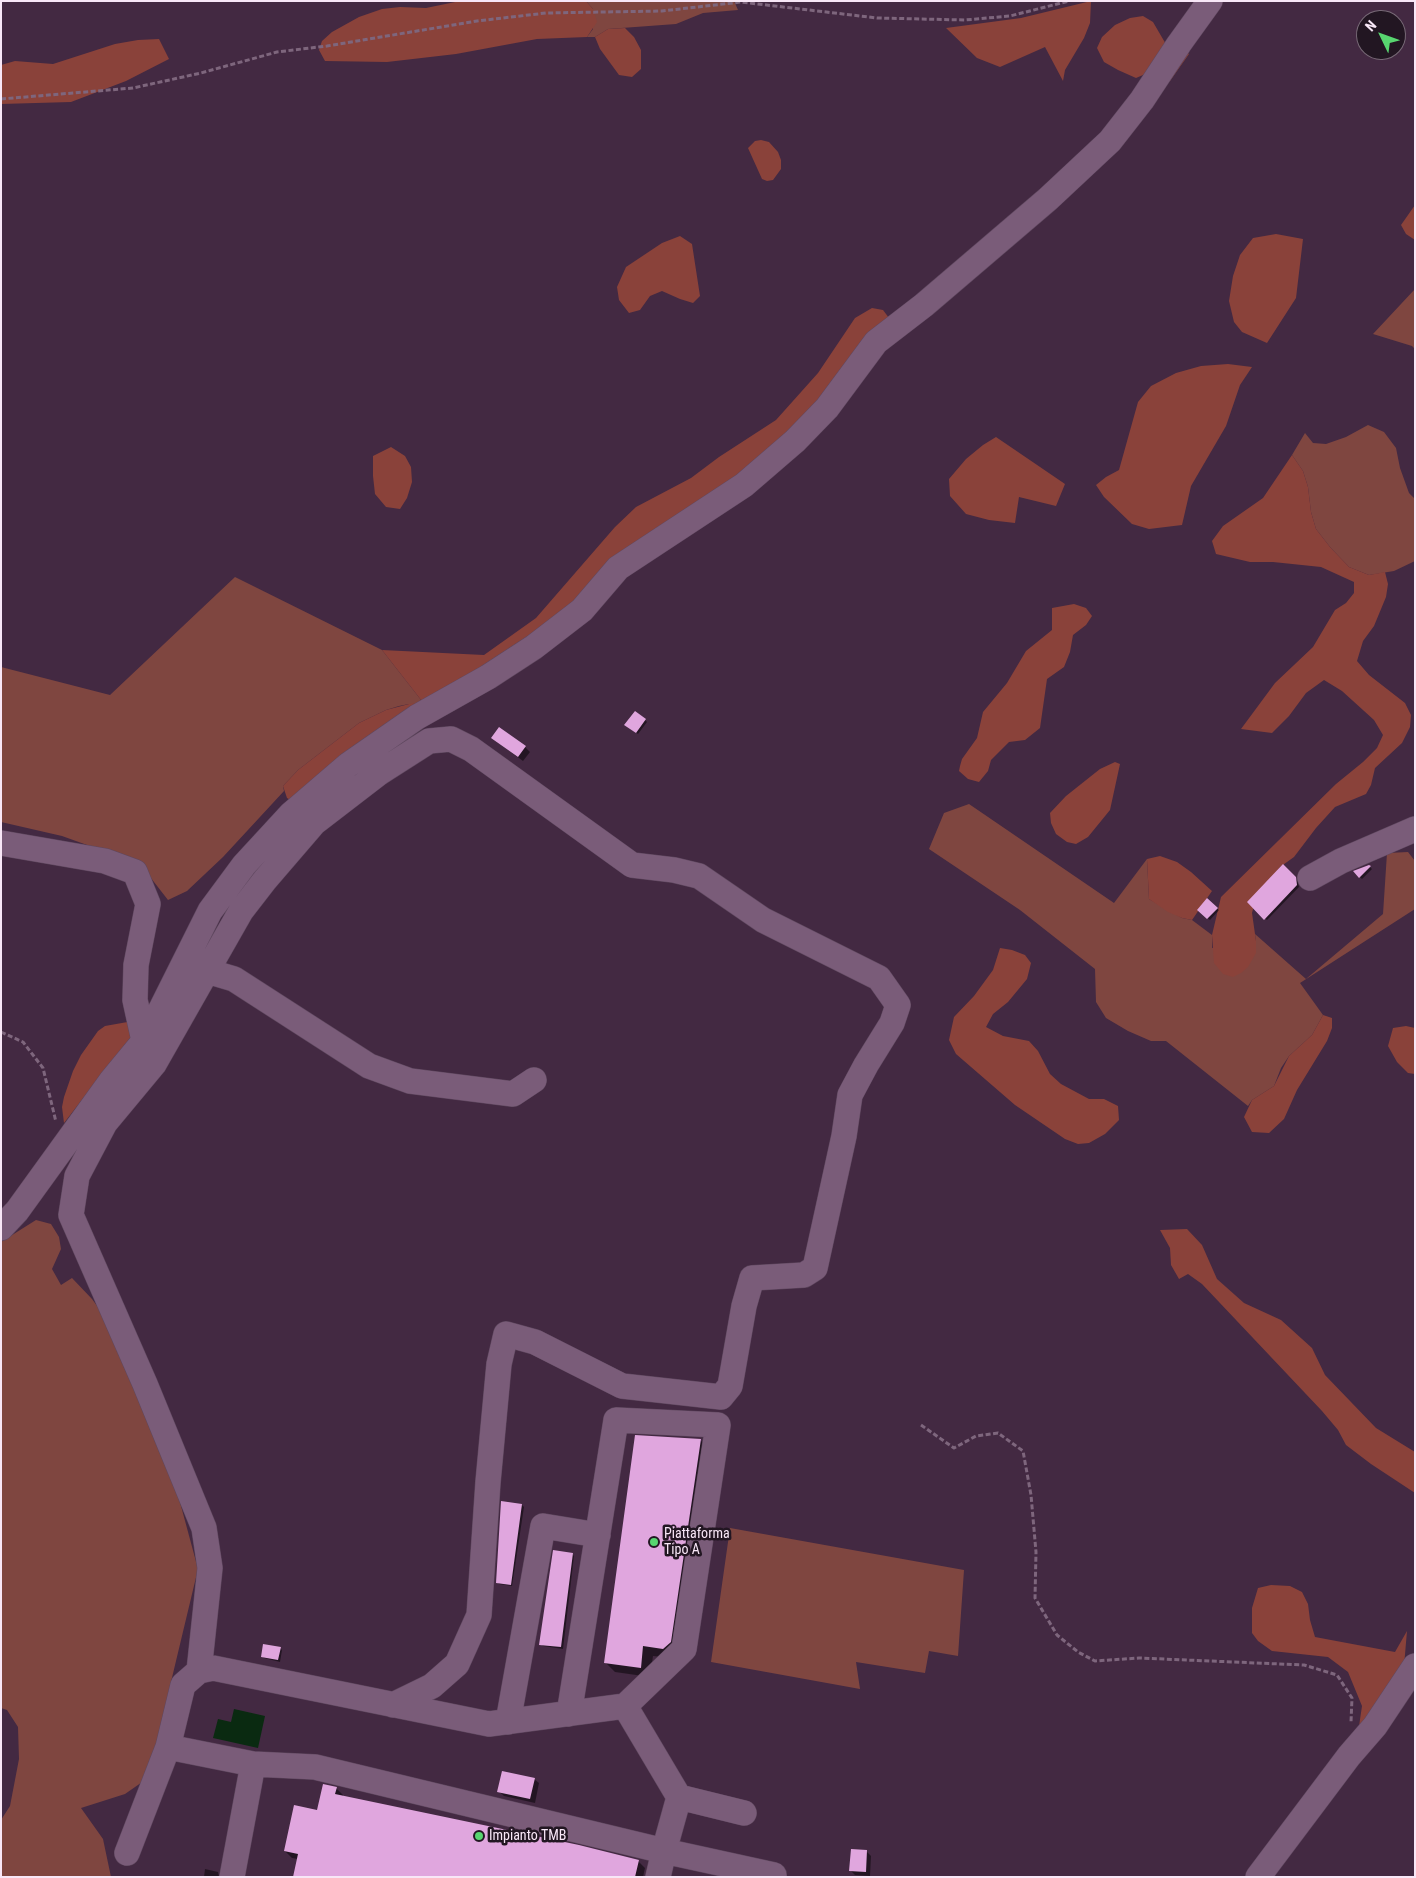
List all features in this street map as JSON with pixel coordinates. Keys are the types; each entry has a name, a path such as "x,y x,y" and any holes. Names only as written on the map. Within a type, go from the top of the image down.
{"street":[{"path":"1,1228 16,1211 111,1080 144,1041 210,911 244,865 291,814 348,765 417,717 488,677 534,647 582,610 618,568 744,485 796,441 827,408 876,342 924,305 1048,199 1110,141 1142,100 1210,1"},
{"path":"199,1671 210,1568 204,1528 146,1384 71,1215 77,1176 105,1123 154,1064 241,911 265,880 314,823 379,773 429,742 451,739 471,749 632,865 674,870 699,876 763,920 879,978 898,1005 892,1023 850,1095 844,1136 816,1268 804,1274 752,1278 744,1306 730,1386 721,1397 622,1386 535,1342 506,1334 498,1384 479,1615 457,1664 432,1686 393,1705"},
{"path":"1310,878 1341,860 1415,829"},
{"path":"1,843 104,861 135,872 148,904 136,965 135,1000 144,1041"},
{"path":"207,971 234,979 369,1066 410,1081 513,1094 534,1080"},
{"path":"127,1853 168,1747 182,1685 199,1671 213,1668 489,1724 569,1714 625,1706 684,1649 718,1425 616,1420 569,1714"},
{"path":"508,1722 544,1526 598,1535"},
{"path":"1258,1877 1349,1756 1375,1726 1415,1666"},
{"path":"432,1686 446,1715"},
{"path":"625,1706 679,1797 658,1877"},
{"path":"168,1747 253,1764 315,1767 664,1851 774,1875 774,1877"},
{"path":"232,1877 253,1764"},
{"path":"679,1797 744,1812"}],"path":[{"path":"1,100 133,88 201,73 277,52 327,46 477,21 546,13 662,11 740,2 877,18 965,20 1010,16 1069,1"},
{"path":"1,1032 23,1042 43,1068 51,1097 61,1149"},
{"path":"921,1425 954,1448 976,1436 998,1433 1022,1452 1032,1505 1036,1552 1036,1598 1057,1635 1078,1652 1095,1661 1139,1658 1304,1665 1337,1675 1352,1698 1349,1756"}],"shaded area":[{"path":"460,1 586,1 593,9 597,22 587,37 537,39 456,54 387,62 325,61 319,50 322,41 332,32 359,17 382,9 400,7 426,8"},
{"path":"586,1 734,1 738,10 703,13 676,24 608,29 595,37 587,37 593,29 593,9"},
{"path":"1091,1 1090,23 1084,38 1065,70 1063,81 1045,47 1000,67 977,58 946,28 1021,18"},
{"path":"1143,16 1153,22 1167,46 1183,49 1189,54 1170,81 1150,72 1136,78 1118,70 1104,62 1097,48 1102,37 1115,25 1130,18"},
{"path":"625,28 634,37 641,50 641,69 632,77 619,75 600,49 595,37 608,29"},
{"path":"159,39 169,59 126,81 71,102 1,104 1,65 15,61 53,64 115,44"},
{"path":"755,141 769,142 778,152 781,160 781,169 773,180 767,181 762,179 748,148"},
{"path":"1415,205 1415,240 1406,234 1401,225"},
{"path":"1276,234 1303,239 1296,298 1267,343 1242,332 1234,322 1229,301 1233,276 1240,255 1253,238"},
{"path":"680,236 692,244 700,296 693,303 662,291 650,296 640,310 629,313 619,300 617,287 626,267 662,243"},
{"path":"1415,289 1415,349 1412,346 1373,334"},
{"path":"872,308 883,310 889,318 796,430 586,601 425,705 382,650 484,655 536,618 615,527 636,507 691,478 719,457 776,420 818,373 855,318"},
{"path":"1228,364 1252,367 1240,385 1226,426 1191,486 1182,525 1149,529 1132,524 1104,497 1096,485 1119,470 1138,402 1151,386 1176,373 1201,366"},
{"path":"1368,425 1384,432 1396,448 1400,468 1409,493 1415,499 1415,561 1394,571 1369,575 1349,567 1316,529 1303,471 1292,455 1305,433 1313,443 1326,444 1346,437"},
{"path":"996,437 1065,484 1056,506 1019,497 1015,523 989,520 966,514 950,496 949,479 966,459"},
{"path":"391,447 405,456 411,467 412,482 407,498 400,509 386,507 375,494 373,456"},
{"path":"1292,455 1303,471 1316,529 1330,547 1349,567 1369,575 1385,572 1388,584 1386,597 1374,626 1363,641 1357,661 1369,675 1405,703 1411,715 1410,727 1402,743 1375,768 1371,785 1366,794 1335,807 1294,857 1280,867 1255,901 1252,913 1256,953 1248,967 1233,977 1223,974 1214,963 1212,935 1221,897 1336,784 1377,748 1383,735 1374,720 1342,691 1324,680 1306,693 1289,716 1272,733 1241,729 1275,683 1313,647 1335,610 1346,603 1354,593 1354,582 1321,567 1273,562 1250,562 1216,554 1212,541 1223,526 1263,498"},
{"path":"235,577 382,650 425,705 409,704 399,706 359,723 298,770 283,786 284,791 223,857 187,891 168,900 140,864 62,836 1,822 1,667 110,695"},
{"path":"1074,604 1086,608 1092,616 1086,625 1073,635 1070,652 1064,667 1047,679 1040,728 1025,740 1009,742 991,760 988,771 979,782 968,779 959,771 960,766 962,759 977,738 983,712 1007,683 1026,651 1052,630 1052,608"},
{"path":"416,703 292,801 287,798 283,786 298,770 359,723 386,710"},
{"path":"1115,762 1120,764 1110,810 1088,837 1076,844 1067,842 1056,834 1051,823 1050,813 1066,796 1100,769"},
{"path":"969,804 1114,903 1147,859 1149,899 1182,918 1192,920 1212,935 1212,948 1256,941 1255,934 1306,979 1383,914 1387,853 1408,852 1415,861 1415,909 1300,983 1323,1015 1312,1035 1289,1056 1281,1068 1274,1086 1252,1100 1248,1106 1166,1041 1151,1041 1128,1031 1106,1018 1096,1002 1095,969 1020,910 929,849 944,813"},
{"path":"1160,856 1177,862 1212,891 1192,920 1168,912 1149,899 1147,859"},
{"path":"1000,948 1025,955 1031,963 1027,979 1008,1002 993,1014 986,1027 1003,1036 1029,1041 1038,1051 1050,1074 1061,1084 1089,1099 1104,1099 1118,1106 1119,1120 1105,1134 1089,1143 1078,1144 1065,1139 1015,1105 956,1054 949,1040 954,1017 974,996 993,970"},
{"path":"1323,1015 1332,1018 1332,1028 1327,1041 1297,1090 1284,1119 1269,1133 1252,1132 1244,1117 1252,1100 1274,1086 1289,1056 1312,1035"},
{"path":"133,1021 134,1033 64,1123 62,1107 64,1097 81,1055 98,1031 105,1026"},
{"path":"1406,1026 1415,1028 1415,1074 1408,1073 1397,1062 1388,1046 1393,1028"},
{"path":"36,1220 51,1224 59,1237 61,1249 52,1269 61,1285 72,1278 92,1299 130,1351 174,1480 198,1569 148,1778 125,1794 81,1808 103,1839 111,1877 1,1877 1,1820 10,1806 19,1759 18,1727 7,1710 1,1708 1,1242"},
{"path":"1187,1229 1202,1245 1217,1279 1244,1303 1281,1320 1312,1348 1325,1375 1376,1428 1415,1452 1415,1493 1346,1445 1338,1430 1322,1411 1202,1284 1188,1274 1179,1279 1171,1265 1170,1248 1160,1230"},
{"path":"730,1528 964,1570 958,1656 929,1651 925,1673 856,1662 860,1689 711,1662"},
{"path":"1271,1585 1290,1586 1302,1592 1308,1604 1315,1637 1395,1652 1407,1631 1404,1666 1358,1733 1362,1706 1348,1672 1328,1657 1272,1651 1258,1641 1252,1633 1252,1608 1258,1588"},
{"path":"234,1709 265,1716 258,1748 213,1738 218,1719 231,1722"}],"building":[{"path":"635,711 646,719 636,733 624,725"},
{"path":"499,727 526,746 518,757 491,738"},
{"path":"1283,864 1296,877 1297,885 1264,920 1247,902"},
{"path":"1371,866 1359,878 1353,871"},
{"path":"1207,898 1218,908 1207,919 1197,910"},
{"name":"Piattaforma Tipo A","path":"635,1435 701,1439 671,1642 663,1649 643,1646 641,1668 604,1663"},
{"path":"501,1501 522,1504 511,1585 496,1583"},
{"path":"553,1550 573,1553 561,1647 539,1645"},
{"path":"263,1644 281,1647 278,1660 261,1657"},
{"path":"502,1771 535,1778 530,1799 497,1792"},
{"path":"323,1784 337,1787 335,1794 579,1845 639,1860 635,1877 293,1877 298,1854 284,1851 294,1805 317,1810"},
{"path":"851,1849 867,1850 866,1872 849,1871"}],"place":[{"name":"Piattaforma Tipo A","path":"654,1542"},
{"name":"Impianto TMB","path":"479,1836"}]}
